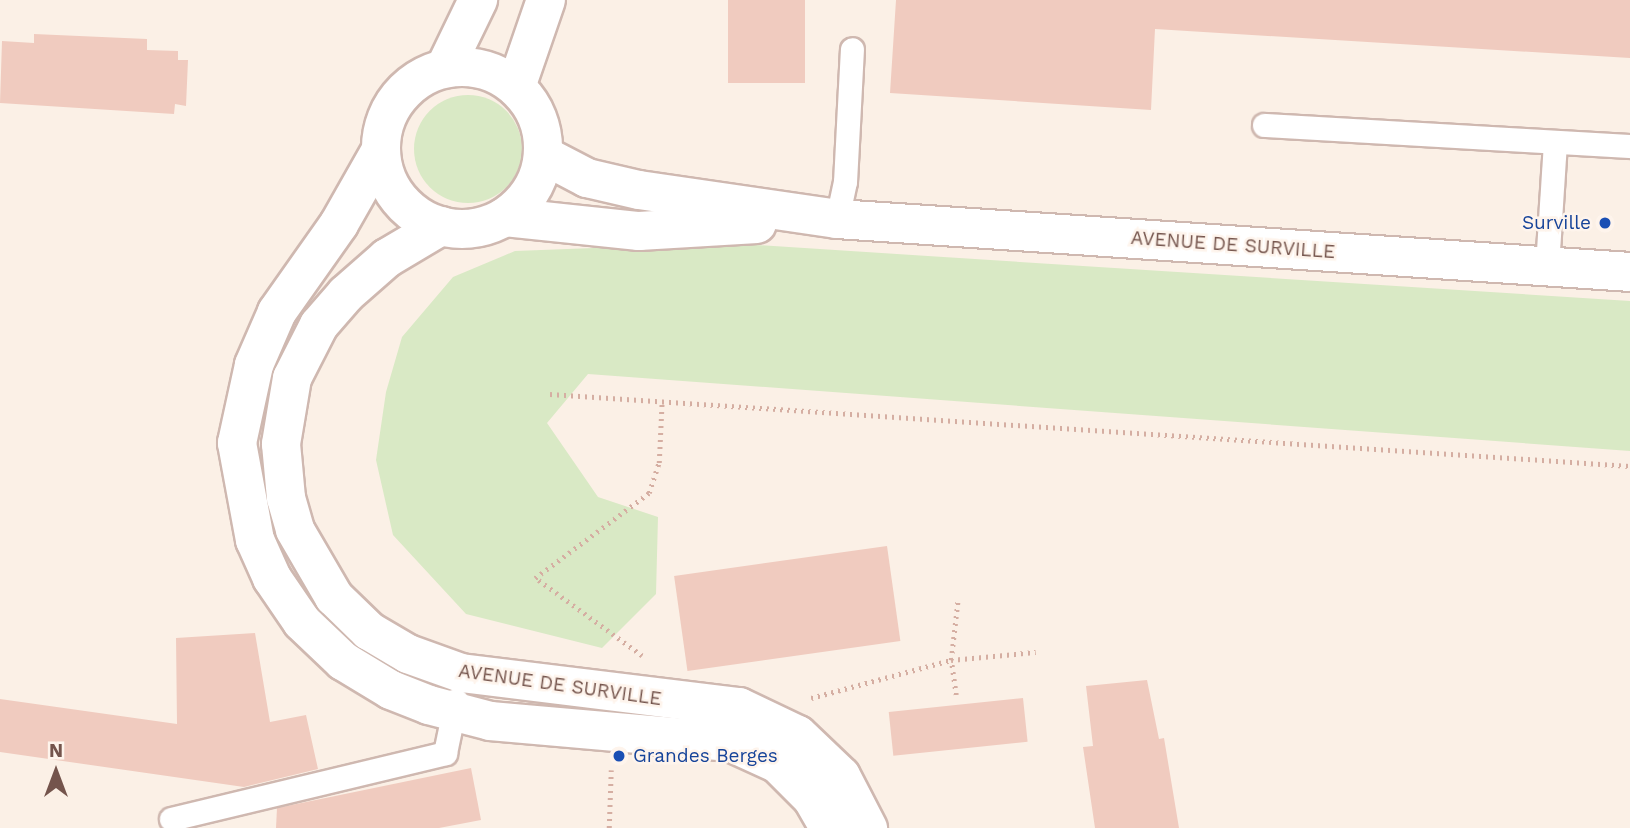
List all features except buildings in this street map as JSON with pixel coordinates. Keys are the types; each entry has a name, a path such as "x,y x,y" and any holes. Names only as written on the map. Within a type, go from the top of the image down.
{"street":[{"path":"445,68 478,0"},
{"path":"516,87 546,0"},
{"name":"AVENUE DE SURVILLE","path":"505,217 524,201 537,180 543,155 542,130 533,106 516,87 494,73 470,67 445,68 419,79 398,98 385,123 381,150 386,176 398,198 418,216 441,226 463,229 505,217 639,231 837,219"},
{"name":"AVENUE DE SURVILLE","path":"381,150 340,224 277,312 254,365 237,443 255,540 302,622 343,661 391,690 453,712 490,720 648,732 730,742 778,764 812,798 829,828"},
{"name":"AVENUE DE SURVILLE","path":"543,155 587,178 639,190 837,219 1630,272"},
{"name":"AVENUE DE SURVILLE","path":"441,226 387,258 346,294 319,325 292,378 281,444 295,530 334,597 389,643 461,673 739,707 798,735 841,776 868,828"}],"lane":[{"path":"837,219 845,182 852,49"},
{"path":"1264,125 1630,146"},
{"path":"1547,266 1555,142"},
{"path":"171,819 445,753 461,673"}],"path":[{"path":"550,394 1630,466"},
{"path":"621,637 535,578 649,493 659,463 662,400"},
{"path":"956,695 951,660 958,599"},
{"path":"798,735 812,696 951,660 1036,652"},
{"path":"609,828 611,770 648,732"}],"green space":[{"path":"468,95 489,99 506,111 518,128 522,149 518,170 506,187 489,199 468,203 447,199 430,187 418,170 414,149 418,128 430,111 447,99"},
{"path":"725,243 1630,301 1630,451 588,374 547,423 598,497 658,517 656,594 602,648 466,614 393,535 376,460 386,392 402,337 453,277 515,251"}],"place":[{"name":"Surville","path":"1605,223"},
{"name":"Grandes Berges","path":"619,756"}]}
